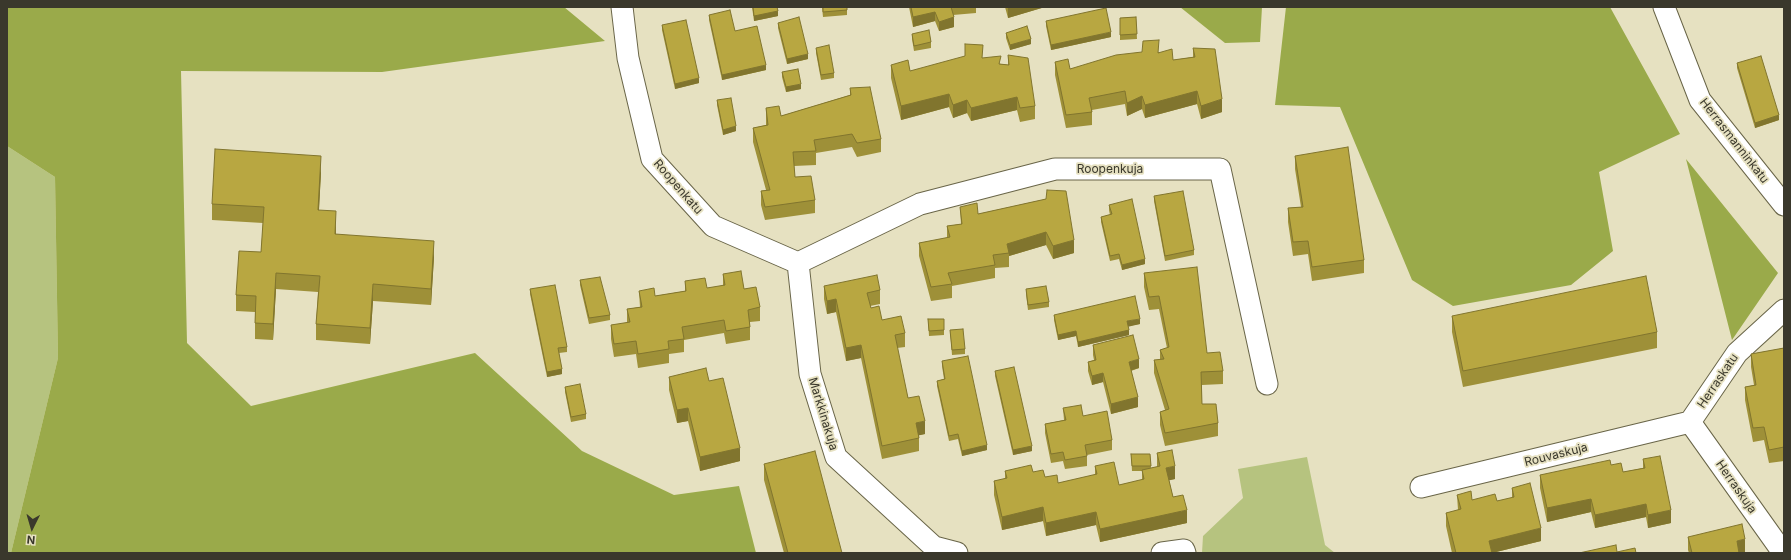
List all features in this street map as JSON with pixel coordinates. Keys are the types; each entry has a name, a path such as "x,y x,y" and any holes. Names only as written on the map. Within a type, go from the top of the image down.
{"street":[{"name":"Roopenkatu","path":"622,7 628,58 652,159 713,226 798,263"},
{"name":"Herrasmanninkatu","path":"1664,7 1700,100 1784,205"},
{"name":"Roopenkuja","path":"798,263 920,204 1056,169 1220,170 1267,384"},
{"name":"Markkinakuja","path":"798,263 810,374 836,457 934,547 957,553"},
{"name":"Herraskatu","path":"1690,422 1737,353 1784,310"},
{"name":"Rouvaskuja","path":"1421,487 1690,422"},
{"name":"Herraskuja","path":"1690,422 1779,547 1781,553"},
{"path":"1162,553 1184,550 1184,553"}],"green space":[{"path":"7,7 564,7 605,41 382,72 181,71 187,343 251,406 475,353 582,451 674,495 739,486 756,553 11,553 58,358 55,177 7,146"},
{"path":"1180,7 1262,7 1260,42 1225,43"},
{"path":"1286,7 1610,7 1680,134 1599,172 1613,251 1571,285 1453,306 1412,280 1340,107 1275,105"},
{"path":"7,146 55,177 58,358 11,553 7,553"},
{"path":"1686,159 1778,273 1732,340"},
{"path":"1307,457 1325,545 1335,553 1202,553 1203,536 1243,498 1238,469"}],"building":[{"path":"753,7 777,7 778,11 754,16"},
{"path":"823,7 847,7 847,10 823,12"},
{"path":"911,7 951,7 954,17 939,22 935,12 913,17"},
{"path":"1106,8 1111,32 1051,45 1046,21"},
{"path":"730,10 735,31 757,26 766,65 722,75 709,15"},
{"path":"799,17 808,54 787,59 778,23"},
{"path":"1136,17 1137,34 1120,35 1120,18"},
{"path":"686,20 699,78 675,84 662,25"},
{"path":"1027,26 1031,39 1010,45 1006,33"},
{"path":"929,30 931,42 914,46 912,34"},
{"path":"1159,40 1158,53 1172,49 1173,60 1195,57 1193,48 1215,49 1222,99 1201,106 1197,91 1145,105 1142,96 1127,103 1125,91 1089,98 1092,112 1066,115 1055,62 1068,59 1070,69 1116,55 1142,52 1143,41"},
{"path":"965,44 983,45 982,58 1001,56 999,64 1009,65 1008,55 1028,58 1035,106 1020,108 1017,97 971,108 967,100 953,105 949,94 901,106 891,65 908,60 910,71 965,56"},
{"path":"829,45 834,73 821,75 816,48"},
{"path":"1761,56 1779,115 1755,123 1737,63"},
{"path":"798,69 801,84 786,87 782,72"},
{"path":"870,87 881,139 857,143 852,134 814,140 816,151 793,152 795,177 811,176 815,200 765,207 761,191 770,190 753,128 768,125 766,108 779,106 781,116 851,95 850,88"},
{"path":"731,98 736,126 723,130 717,100"},
{"path":"1348,147 1364,260 1312,267 1308,241 1293,242 1288,208 1303,207 1295,156"},
{"path":"215,149 321,156 318,210 336,211 335,234 434,241 431,289 373,284 370,328 316,324 320,276 276,273 273,324 255,323 256,296 236,295 239,251 261,252 264,207 212,204"},
{"path":"1047,190 1066,191 1074,240 1053,246 1046,232 1007,244 1009,253 993,255 995,265 948,273 952,284 931,287 919,243 950,237 947,226 962,224 960,207 977,203 978,214 1046,199"},
{"path":"1183,191 1194,250 1165,256 1154,196"},
{"path":"1132,199 1145,259 1122,265 1119,254 1110,256 1101,217 1112,214 1109,205"},
{"path":"1197,267 1207,353 1220,352 1223,371 1201,372 1202,404 1216,404 1218,423 1165,433 1160,412 1169,409 1154,360 1164,359 1160,350 1169,347 1159,296 1149,297 1144,273"},
{"path":"741,271 744,289 756,287 760,307 748,310 750,327 726,331 724,320 682,327 684,339 668,341 669,349 638,354 636,341 614,344 611,325 630,322 627,309 642,307 639,291 654,288 655,296 686,291 685,281 705,278 707,288 725,285 723,274"},
{"path":"877,275 880,290 867,293 871,308 879,306 882,320 901,316 905,333 895,335 908,398 919,396 925,421 916,423 919,438 882,446 861,345 846,348 836,299 827,301 824,286"},
{"path":"1646,276 1657,332 1463,371 1452,316"},
{"path":"600,277 610,315 589,318 580,280"},
{"path":"555,285 567,347 558,348 562,369 547,372 530,289"},
{"path":"1046,286 1049,302 1028,305 1026,289"},
{"path":"1135,296 1140,319 1127,321 1129,330 1078,342 1076,331 1058,335 1054,315"},
{"path":"928,319 944,319 944,330 929,331"},
{"path":"963,329 965,349 952,350 950,330"},
{"path":"1133,335 1139,359 1129,362 1138,397 1111,404 1103,373 1092,376 1088,362 1096,360 1093,345"},
{"path":"1784,348 1784,447 1769,450 1764,427 1753,428 1745,387 1756,385 1751,354"},
{"path":"968,356 987,445 962,451 958,434 949,436 937,381 945,379 942,361"},
{"path":"1014,367 1032,446 1013,450 995,371"},
{"path":"706,368 709,381 723,378 740,448 700,457 688,408 677,410 669,377"},
{"path":"580,384 586,414 571,417 565,387"},
{"path":"1081,405 1083,416 1107,411 1112,440 1085,445 1087,456 1065,460 1063,452 1051,454 1045,424 1066,420 1063,408"},
{"path":"1172,450 1175,466 1166,468 1173,497 1183,495 1187,510 1100,529 1096,512 1046,523 1043,507 1002,517 994,481 1007,478 1005,471 1031,465 1033,472 1043,470 1045,477 1057,475 1058,483 1097,474 1095,466 1114,462 1119,485 1144,479 1142,470 1160,466 1157,453"},
{"path":"815,451 842,553 788,553 764,464"},
{"path":"1131,454 1150,454 1151,466 1132,466"},
{"path":"1660,456 1671,510 1648,515 1646,504 1595,515 1591,499 1547,508 1540,475 1610,460 1611,465 1621,463 1623,472 1645,468 1643,459"},
{"path":"1530,483 1541,528 1489,541 1492,553 1456,553 1446,513 1461,509 1457,495 1471,491 1472,500 1495,494 1497,501 1514,497 1512,488"},
{"path":"1742,524 1745,539 1737,541 1739,553 1692,553 1688,537"},
{"path":"1616,545 1617,552 1635,548 1636,553 1579,553"}]}
